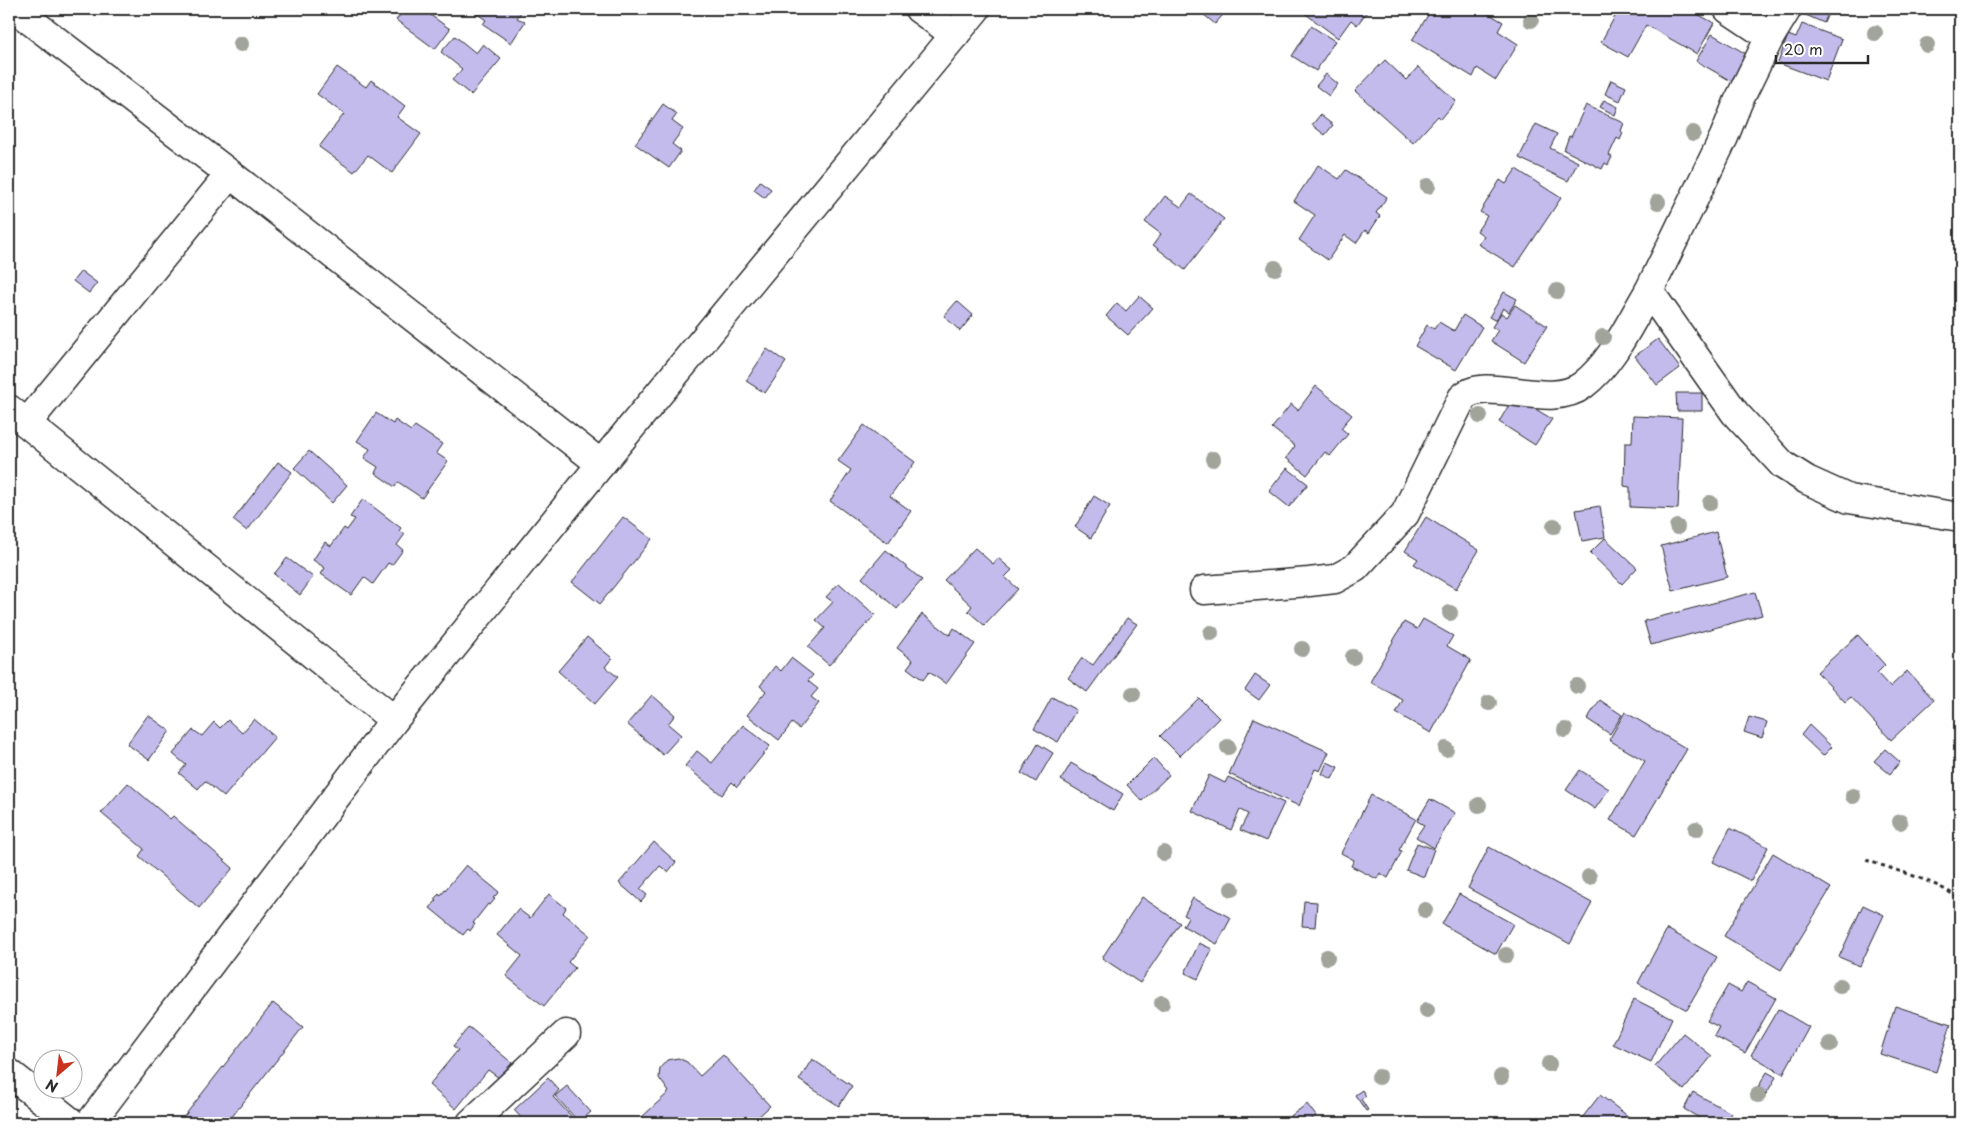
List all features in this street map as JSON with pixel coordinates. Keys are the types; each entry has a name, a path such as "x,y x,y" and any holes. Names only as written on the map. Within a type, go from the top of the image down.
{"street":[{"path":"15,9 230,174 601,464"},
{"path":"919,9 955,35"},
{"path":"90,1123 394,720 601,464 976,9"},
{"path":"1728,9 1770,36"},
{"path":"1204,590 1309,582 1335,578 1356,568 1405,514 1462,398 1467,392 1480,389 1538,395 1563,394 1583,386 1606,363 1649,291 1770,36 1787,9"},
{"path":"230,174 18,416 394,720"},
{"path":"1649,291 1735,413 1783,465 1807,480 1849,499 1960,517"},
{"path":"471,1123 566,1034"},
{"path":"9,1073 72,1123"}],"path":[{"path":"1866,860 1927,880 1953,893 1960,900"}],"building":[{"path":"405,9 422,9 450,29 435,49 396,20"},
{"path":"470,9 523,9 517,18 525,22 511,43 483,24 486,20"},
{"path":"1197,9 1228,9 1215,24"},
{"path":"1299,9 1369,9 1357,25 1351,20 1338,38"},
{"path":"1432,9 1481,9 1503,22 1498,31 1518,44 1496,80 1477,68 1473,77 1412,40"},
{"path":"1619,9 1688,9 1714,23 1697,54 1646,25 1628,57 1601,42"},
{"path":"1801,9 1830,9 1824,23 1799,12"},
{"path":"1802,24 1842,39 1826,81 1778,63 1788,35 1796,38"},
{"path":"1311,26 1335,41 1316,71 1292,56"},
{"path":"1712,34 1748,55 1731,81 1696,61"},
{"path":"455,36 476,53 483,44 501,59 471,95 452,80 462,69 441,52"},
{"path":"1385,60 1406,80 1418,67 1456,101 1441,119 1438,116 1413,143 1355,91"},
{"path":"337,67 366,87 371,80 405,106 397,117 421,134 392,173 368,155 354,172 319,147 344,114 317,94"},
{"path":"1326,74 1338,84 1329,96 1316,86"},
{"path":"1611,80 1626,87 1620,101 1605,94"},
{"path":"1604,100 1618,107 1615,115 1600,107"},
{"path":"663,104 677,114 672,121 683,129 672,144 681,151 669,168 635,144"},
{"path":"1586,105 1624,123 1620,140 1617,138 1609,155 1612,157 1608,165 1605,163 1602,169 1564,150 1569,136 1571,137"},
{"path":"1320,115 1333,125 1325,135 1312,125"},
{"path":"1536,124 1557,134 1550,148 1578,162 1568,181 1519,158"},
{"path":"1318,165 1339,179 1346,170 1387,197 1376,213 1380,216 1369,233 1365,230 1356,243 1345,235 1328,260 1299,240 1315,215 1294,201"},
{"path":"1516,169 1561,198 1515,267 1478,244 1484,236 1477,231 1487,216 1480,212 1500,180 1506,184"},
{"path":"760,181 771,189 765,198 754,190"},
{"path":"1191,194 1224,219 1185,270 1153,245 1161,234 1145,222 1165,196 1181,207"},
{"path":"81,271 97,283 89,293 73,281"},
{"path":"1504,292 1517,299 1509,312 1503,308 1496,321 1489,317"},
{"path":"1139,296 1153,308 1128,335 1106,316 1117,303 1126,311"},
{"path":"957,301 973,315 960,331 944,316"},
{"path":"1515,305 1547,326 1524,362 1491,341 1498,330 1492,327 1501,313 1507,317"},
{"path":"1463,315 1482,327 1456,370 1415,346 1427,325 1434,329 1439,322 1454,331"},
{"path":"1658,339 1680,368 1657,385 1635,356"},
{"path":"767,349 786,362 765,393 746,381"},
{"path":"1316,386 1352,415 1341,428 1348,434 1330,456 1325,452 1307,475 1286,458 1295,446 1272,428 1291,404 1298,410"},
{"path":"1676,393 1702,393 1702,411 1677,411"},
{"path":"1514,396 1552,419 1535,445 1499,422"},
{"path":"376,413 393,424 395,420 411,431 415,426 442,444 436,453 448,461 422,498 398,482 395,487 375,473 378,467 364,458 370,449 357,441"},
{"path":"1633,416 1682,418 1678,509 1630,507 1630,487 1624,486 1625,443 1632,443"},
{"path":"864,425 915,462 890,496 911,511 888,543 830,501 851,470 838,461"},
{"path":"309,451 347,485 332,503 294,468"},
{"path":"278,462 292,472 247,531 233,520"},
{"path":"1287,468 1308,484 1289,507 1269,491"},
{"path":"1094,496 1110,506 1091,538 1075,527"},
{"path":"363,499 401,528 399,531 405,534 397,545 403,550 392,565 388,563 373,584 364,577 351,595 321,574 325,568 313,560 325,542 331,546 344,528 347,530 355,519 350,517"},
{"path":"1600,506 1605,537 1582,541 1576,510"},
{"path":"623,517 652,539 600,604 572,582"},
{"path":"1426,517 1479,550 1456,589 1414,564 1418,559 1405,551"},
{"path":"1716,532 1727,577 1673,591 1661,546"},
{"path":"1605,538 1637,568 1622,584 1590,553"},
{"path":"975,548 993,564 998,558 1012,570 1005,577 1018,589 984,625 968,611 972,606 944,580"},
{"path":"886,550 922,580 897,609 862,578"},
{"path":"287,558 313,577 300,595 274,574"},
{"path":"839,583 875,615 829,665 808,647 825,628 816,620 833,602 826,597"},
{"path":"1755,592 1762,615 1651,645 1644,621"},
{"path":"922,614 950,635 954,628 975,644 946,684 929,672 923,680 907,668 913,660 897,648"},
{"path":"1127,618 1137,624 1087,692 1068,678 1082,658 1093,665"},
{"path":"1423,619 1453,636 1447,646 1471,660 1431,733 1396,713 1403,700 1370,682 1404,622 1417,629"},
{"path":"1858,635 1885,665 1877,673 1890,687 1907,671 1934,700 1891,740 1851,697 1845,702 1817,672"},
{"path":"587,637 612,658 605,667 618,677 595,704 558,671"},
{"path":"791,658 813,675 808,681 818,689 811,697 819,703 799,729 792,723 779,740 747,715 766,691 760,686 775,666 781,671"},
{"path":"1255,675 1270,685 1259,700 1245,690"},
{"path":"652,695 675,715 668,724 681,735 663,755 627,724"},
{"path":"1052,697 1076,710 1058,742 1034,729"},
{"path":"1199,698 1219,718 1180,756 1160,736"},
{"path":"1600,700 1622,715 1610,734 1587,719"},
{"path":"1625,712 1687,749 1636,835 1610,820 1645,761 1609,740"},
{"path":"148,715 170,731 149,760 127,744"},
{"path":"1749,717 1767,722 1762,738 1744,732"},
{"path":"1254,718 1329,752 1320,771 1315,769 1299,806 1229,774"},
{"path":"254,719 275,737 224,797 205,781 198,789 179,773 186,765 173,754 193,730 202,736 214,722 220,728 228,720 242,733"},
{"path":"743,725 770,746 737,787 732,782 722,795 685,766 697,751 712,763"},
{"path":"1809,725 1832,747 1823,756 1801,735"},
{"path":"1038,744 1053,753 1036,782 1021,773"},
{"path":"1885,749 1900,762 1890,774 1874,761"},
{"path":"1154,758 1169,775 1142,801 1127,785"},
{"path":"1327,762 1338,767 1332,779 1322,774"},
{"path":"1071,763 1123,794 1113,811 1061,780"},
{"path":"1580,770 1609,789 1595,809 1566,790"},
{"path":"1209,775 1225,783 1228,777 1284,803 1266,841 1240,830 1248,814 1240,810 1231,830 1192,811"},
{"path":"128,783 170,819 173,816 233,868 199,908 139,856 144,849 101,813"},
{"path":"1371,795 1416,819 1399,850 1402,851 1388,878 1380,873 1377,879 1351,866 1354,860 1341,853"},
{"path":"1430,799 1455,813 1434,848 1416,837 1424,825 1417,821"},
{"path":"1730,828 1768,847 1751,881 1713,862"},
{"path":"654,842 676,862 668,872 660,866 640,889 647,895 641,902 619,883"},
{"path":"1417,843 1434,849 1424,877 1406,870"},
{"path":"1489,847 1592,903 1570,944 1468,888"},
{"path":"1773,853 1831,888 1781,970 1724,936"},
{"path":"466,865 499,892 473,923 475,924 470,931 468,929 463,935 430,908 436,901 434,899 439,894 440,896"},
{"path":"549,894 566,908 563,913 590,935 568,962 575,968 544,1006 506,976 522,956 497,935 518,909 530,918"},
{"path":"1459,894 1513,924 1496,954 1442,924"},
{"path":"1142,897 1180,923 1140,983 1102,958"},
{"path":"1193,898 1231,918 1217,944 1183,926 1188,917 1184,915"},
{"path":"1304,901 1317,902 1315,927 1302,926"},
{"path":"1863,905 1884,915 1860,966 1839,957"},
{"path":"1667,929 1717,957 1687,1010 1638,983"},
{"path":"1199,943 1212,949 1198,979 1185,973"},
{"path":"1747,982 1776,998 1745,1053 1714,1036 1719,1027 1707,1021 1728,985 1741,992"},
{"path":"1634,999 1672,1018 1651,1062 1613,1044"},
{"path":"273,1003 303,1027 227,1123 179,1123"},
{"path":"1895,1006 1951,1024 1936,1072 1880,1054"},
{"path":"1778,1009 1809,1027 1783,1074 1751,1055"},
{"path":"469,1027 512,1063 499,1078 488,1070 456,1109 429,1085 458,1050 453,1046"},
{"path":"1683,1033 1712,1056 1684,1090 1655,1066"},
{"path":"723,1055 770,1106 752,1123 733,1123 727,1117 720,1123 648,1123 642,1117 669,1092 659,1078 660,1068 667,1060 678,1058 687,1062 700,1076"},
{"path":"812,1059 852,1086 839,1106 799,1080"},
{"path":"1767,1072 1776,1077 1765,1096 1756,1091"},
{"path":"548,1078 559,1090 553,1097 573,1118 567,1123 526,1123 514,1110"},
{"path":"567,1086 591,1112 579,1122 555,1096"},
{"path":"1362,1090 1366,1096 1361,1099 1368,1110 1366,1111 1355,1095"},
{"path":"1693,1092 1731,1113 1725,1123 1708,1123 1684,1109"},
{"path":"1600,1095 1637,1123 1578,1123"},
{"path":"1307,1104 1316,1116 1306,1123 1292,1123 1288,1118"}]}
